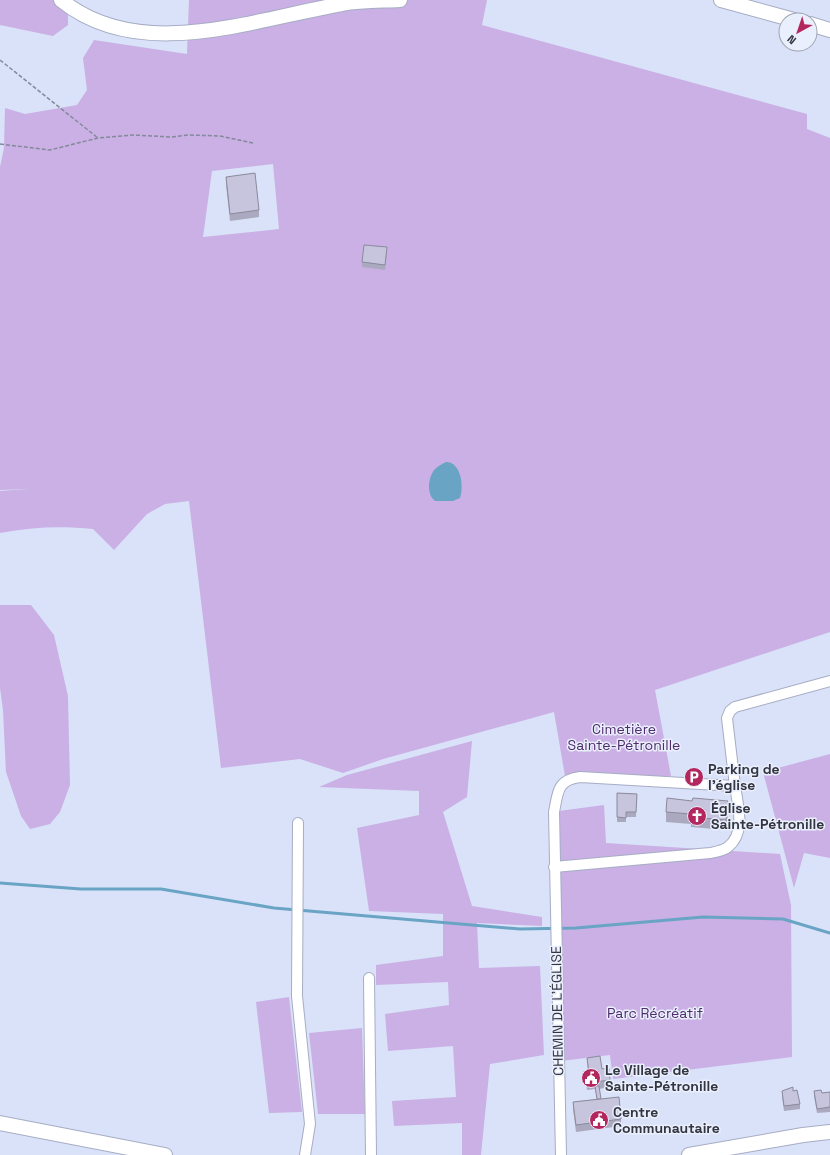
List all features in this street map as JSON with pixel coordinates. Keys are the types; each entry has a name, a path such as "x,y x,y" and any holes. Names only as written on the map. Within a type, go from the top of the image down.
{"main road":[{"path":"61,0 71,8 98,23 145,34 221,29 344,3 400,0"},
{"path":"721,0 778,16"},
{"path":"818,26 830,30"},
{"path":"0,1123 165,1155"},
{"path":"689,1155 803,1135 830,1132"}],"street":[{"path":"554,867 710,853 727,848 736,838 739,826 727,718 730,711 735,707 830,681"},
{"name":"CHEMIN DE L'ÉGLISE","path":"561,1155 554,867 554,812 559,788 570,778 692,782 735,786"},
{"path":"298,823 297,996 310,1124 305,1155"},
{"path":"369,978 371,1155"}],"path":[{"path":"0,60 98,138"},
{"path":"0,144 50,150 98,138 133,135 172,137 188,134 220,136 254,143"}],"green space":[{"path":"0,0 63,0 68,10 68,25 53,36 0,25"},
{"name":"Cimetière Sainte-Pétronille","path":"189,0 487,0 482,25 807,114 807,129 830,138 830,632 655,690 671,776 565,776 554,712 383,759 343,773 300,759 221,768 189,501 165,504 147,514 114,550 93,529 46,528 24,529 0,533 0,491 28,489 0,490 0,167 4,148 5,108 25,114 77,105 87,90 83,58 94,40 187,54","holes":["273,164 279,229 203,237 212,171"]},
{"path":"0,605 31,605 54,635 68,696 70,785 60,812 50,824 30,829 21,816 6,772 3,710 0,688"},
{"path":"472,741 467,797 443,812 472,906 542,917 542,926 477,923 479,968 540,966 544,1055 490,1064 481,1155 462,1155 462,1123 394,1126 392,1101 456,1097 453,1046 388,1051 385,1014 449,1005 448,982 376,985 376,965 443,956 443,914 369,911 357,828 419,815 419,791 319,787 347,775"},
{"path":"830,754 830,858 804,853 794,888 763,772"},
{"name":"Parc Récréatif","path":"604,805 606,843 780,854 791,905 792,1057 613,1079 610,1055 561,1061 559,811"},
{"path":"289,997 302,1112 269,1113 256,1002"},
{"path":"362,1028 365,1114 318,1114 309,1033"}],"water":[{"path":"446,462 451,463 458,470 462,487 460,498 453,501 435,501 429,490 431,476 435,469"}],"building":[{"path":"255,173 259,210 230,214 226,177"},
{"path":"364,245 387,247 385,265 362,262"},
{"path":"617,793 637,794 636,812 626,812 626,818 617,817"},
{"path":"667,798 692,801 693,798 728,801 726,820 691,817 691,814 666,812"},
{"path":"600,1056 602,1069 609,1068 610,1080 587,1083 586,1073 589,1073 587,1058"},
{"path":"595,1086 599,1086 601,1099 597,1099"},
{"path":"793,1087 793,1091 797,1090 800,1104 784,1106 782,1091"},
{"path":"821,1090 822,1093 830,1092 830,1107 817,1109 814,1091"},
{"path":"619,1097 621,1119 576,1125 573,1102"}],"waterway":[{"path":"0,883 81,889 161,889 274,908 520,929 576,928 703,917 783,919 830,933"}],"place":[{"name":"Parking de l'église","path":"694,777"},
{"name":"Église Sainte-Pétronille","path":"697,816"},
{"name":"Le Village de Sainte-Pétronille","path":"591,1078"},
{"name":"Centre Communautaire","path":"599,1120"}]}
